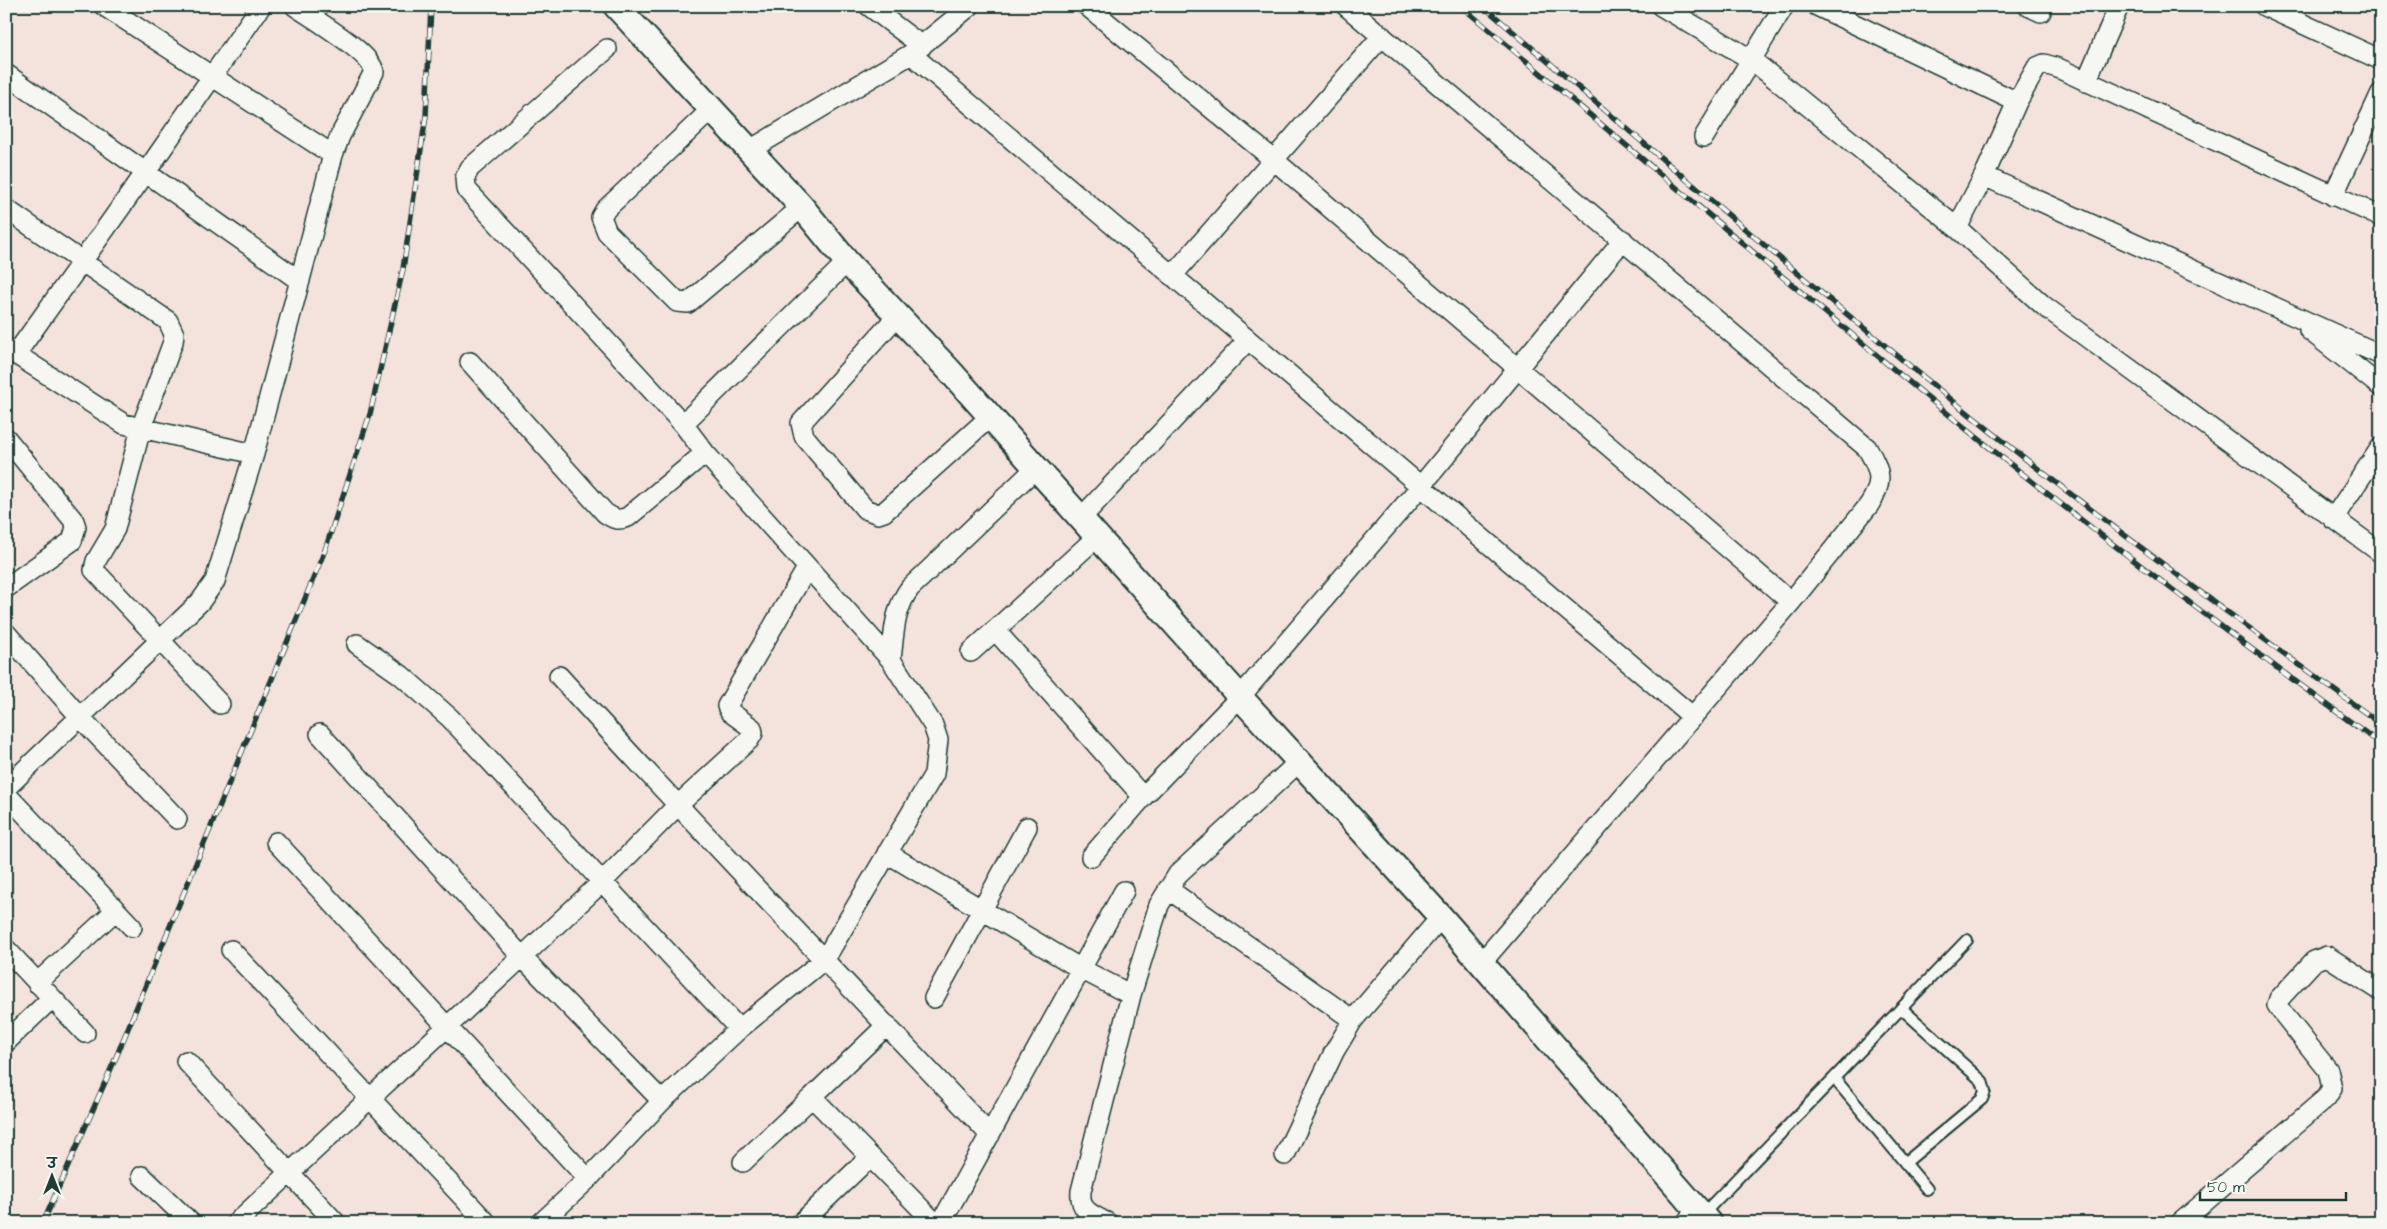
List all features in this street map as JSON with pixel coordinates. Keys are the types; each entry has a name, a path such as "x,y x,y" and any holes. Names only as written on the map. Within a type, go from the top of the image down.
{"street":[{"path":"104,6 333,155"},
{"path":"254,454 124,424 11,351 146,172 261,6"},
{"path":"6,788 161,641 200,602 216,580 254,454 333,155 343,129 371,79 373,66 363,55 294,6"},
{"path":"616,6 750,150 848,262 1099,535 1240,697 1482,962 1698,1217"},
{"path":"869,6 916,50 1172,276 1693,716"},
{"path":"750,150 916,50 970,6"},
{"path":"1086,6 1274,160 1791,602"},
{"path":"1346,6 1867,448 1875,462 1879,477 1878,490 1869,505 1791,602 1482,962"},
{"path":"1661,6 1752,60 1957,228 2044,306 2381,553"},
{"path":"1704,137 1784,6"},
{"path":"1817,6 2017,102"},
{"path":"2086,82 2119,6"},
{"path":"2264,6 2381,60"},
{"path":"1172,276 1382,36"},
{"path":"540,1223 588,1179 662,1101 739,1029 825,959 934,774 938,740 933,725 891,660 705,453 683,424 466,189 465,177 470,168 607,49"},
{"path":"1957,228 1984,176 2017,102 2037,67 2044,64 2058,68 2381,217"},
{"path":"6,74 300,281"},
{"path":"2333,196 2381,93"},
{"path":"712,109 604,210 602,218 607,232 677,302 688,303 802,208"},
{"path":"1984,176 2381,355"},
{"path":"6,209 168,321 172,328 173,342 142,428 115,529 96,562 94,570 220,704"},
{"path":"1092,857 1143,797 1240,697 1421,486 1623,240"},
{"path":"683,424 848,262"},
{"path":"2286,312 2381,387"},
{"path":"898,315 801,423 804,436 865,509 878,514 884,512 991,416"},
{"path":"1082,517 1248,340"},
{"path":"470,362 605,513 613,518 621,520 628,517 705,453"},
{"path":"6,438 74,521 76,527 72,541 6,588"},
{"path":"2333,518 2381,447"},
{"path":"891,660 896,614 901,600 910,588 1037,467"},
{"path":"971,652 1099,535"},
{"path":"236,1223 522,958 603,881 677,806 752,736 752,728 730,712 727,706 807,568"},
{"path":"995,630 1143,797"},
{"path":"6,634 80,717 178,819"},
{"path":"357,644 415,686 450,718 739,1029"},
{"path":"559,676 677,806 825,959 990,1136"},
{"path":"320,734 522,958 662,1101"},
{"path":"1108,1223 1088,1213 1083,1208 1080,1202 1081,1191 1131,995 1152,923 1168,889 1183,870 1300,761"},
{"path":"6,794 132,927"},
{"path":"934,998 1027,827"},
{"path":"276,842 588,1179"},
{"path":"887,854 1082,969 1131,995"},
{"path":"1168,889 1353,1020"},
{"path":"941,1223 1124,891"},
{"path":"38,983 116,910"},
{"path":"1285,1155 1334,1052 1353,1020 1441,917"},
{"path":"6,949 85,1033"},
{"path":"231,950 487,1223"},
{"path":"2180,1223 2326,1098 2332,1088 2328,1070 2280,1011 2278,1005 2279,998 2314,961 2327,956 2381,991"},
{"path":"6,1042 52,998"},
{"path":"743,1162 886,1025"},
{"path":"186,1062 336,1223"},
{"path":"812,1097 935,1223"},
{"path":"800,1223 870,1157"},
{"path":"142,1176 191,1223"}],"lane":[{"path":"1698,1217 1967,940"},
{"path":"1901,1008 1982,1081 1985,1090 1982,1099 1905,1163"},
{"path":"1834,1078 1927,1189"}],"railway":[{"path":"43,1223 117,1055 325,550 370,414 403,269 426,116 431,6"},
{"path":"1461,6 1970,432 2174,591 2381,744"},
{"path":"1483,6 1791,268 1979,422 2178,576 2381,724"}]}
